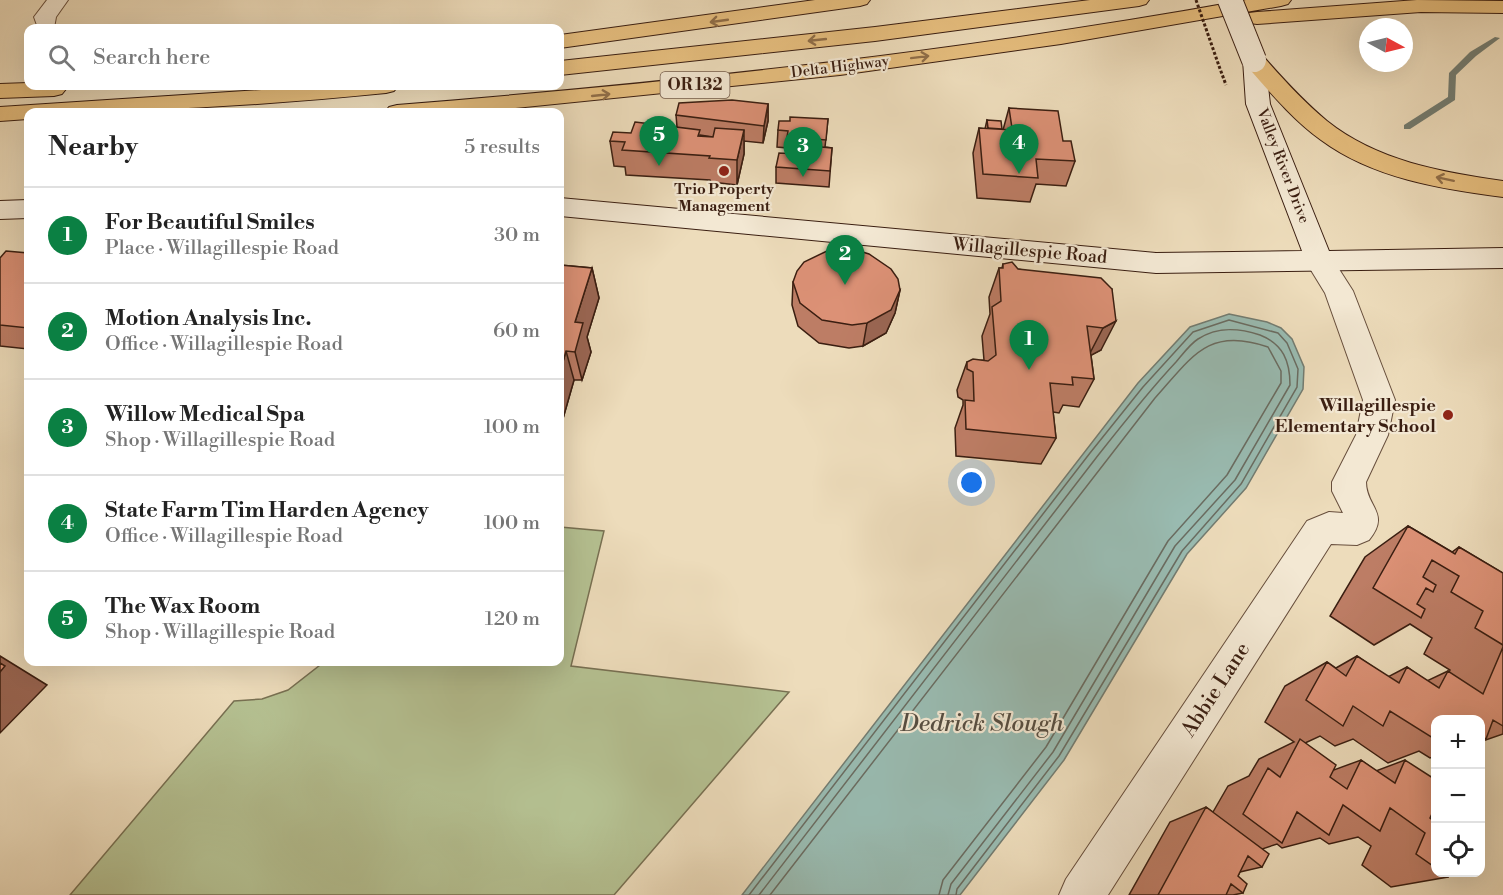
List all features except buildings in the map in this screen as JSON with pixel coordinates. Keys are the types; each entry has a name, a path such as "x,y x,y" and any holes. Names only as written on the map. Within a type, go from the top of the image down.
{"highway":[{"path":"564,41 860,0"},
{"path":"875,34 1076,0"},
{"name":"Delta Highway","path":"564,68 875,34 1139,0"},
{"name":"Delta Highway","path":"442,108 690,86 993,48 1281,0"},
{"path":"993,48 1318,12 1442,5 1503,7"},
{"path":"1254,60 1293,103 1316,123 1354,149 1388,165 1443,179 1503,189"},
{"path":"0,75 24,74"},
{"path":"0,91 29,90"},
{"path":"92,108 346,90"},
{"path":"0,114 24,112"},
{"path":"0,137 24,135"}],"street":[{"path":"46,24 45,17 58,0"},
{"name":"Valley River Drive","path":"1230,0 1254,60 1258,104 1320,262"},
{"name":"Willagillespie Road","path":"564,207 1156,263 1503,258"},
{"path":"0,210 24,209"},
{"path":"1320,262 1340,291 1379,400 1372,435 1349,482 1350,492 1361,513 1385,540"},
{"name":"Abbie Lane","path":"1082,895 1319,532 1329,528 1357,529 1361,513"}],"path":[{"path":"1196,0 1219,66"}],"green space":[{"path":"564,527 604,531 571,666 789,692 614,895 70,895 234,701 262,699 288,690 319,666 564,666"}],"water":[{"name":"Dedrick Slough","path":"1229,314 1267,322 1281,328 1292,339 1304,367 1303,389 1246,488 1187,554 1064,760 960,895 742,895 1138,383 1190,327"}],"waterway":[{"name":"Dedrick Slough","path":"1407,127 1452,98 1452,75 1473,54 1497,38"}],"place":[{"name":"The Wax Room","path":"659,166"},
{"name":"Trio Property Management","path":"724,171"},
{"name":"State Farm Tim Harden Agency","path":"1019,174"},
{"name":"Willow Medical Spa","path":"803,177"},
{"name":"Motion Analysis Inc.","path":"845,285"},
{"name":"For Beautiful Smiles","path":"1029,370"},
{"name":"Willagillespie Elementary School","path":"1448,415"}]}
